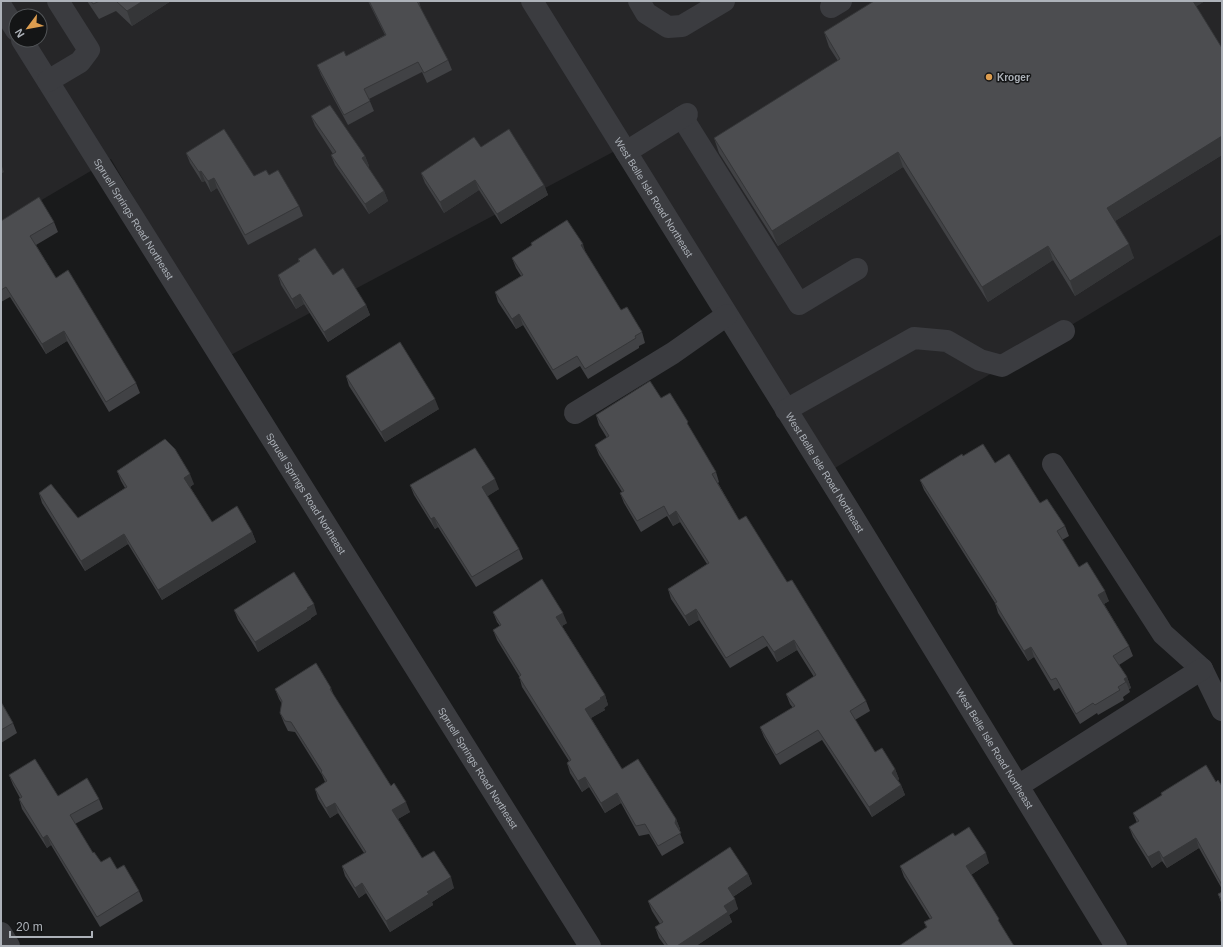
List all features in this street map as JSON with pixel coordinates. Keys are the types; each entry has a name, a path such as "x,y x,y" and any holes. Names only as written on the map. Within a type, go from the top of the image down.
{"street":[{"path":"48,81 80,62 88,50 58,1"},
{"name":"West Belle Isle Road Northeast","path":"532,1 1116,946"},
{"path":"639,1 646,13 668,27 682,26 724,1"},
{"name":"Spruell Springs Road Northeast","path":"27,48 590,946"},
{"path":"626,152 685,116 800,304 857,269"},
{"path":"575,413 673,353 727,315"},
{"path":"786,410 914,338 947,341 980,360 1002,366 1064,331"},
{"path":"1053,464 1163,634 1202,669 1222,710"},
{"path":"1018,786 1202,669"},
{"path":"1,933 9,946"}],"shaded area":[{"path":"1,1 1222,1 1222,234 835,468 630,143 227,357 111,159 1,224"}],"building":[{"path":"91,1 100,1 93,4"},
{"path":"116,1 143,1 127,11"},
{"path":"369,1 417,1 448,60 424,73 418,62 364,89 370,101 344,115 317,65 344,51 346,56 386,35"},
{"path":"874,1 1193,1 1222,48 1222,136 1107,208 1129,244 1070,281 1048,246 982,287 898,152 772,231 714,138 840,59 824,32"},
{"path":"330,105 365,156 362,158 384,191 365,204 331,155 336,152 311,116"},
{"path":"224,129 254,176 266,170 269,175 278,170 299,206 245,235 214,178 208,181 201,171 199,172 186,153"},
{"path":"509,129 544,185 497,214 475,180 440,202 421,173 474,137 481,147"},
{"path":"39,197 54,222 30,236 56,278 68,270 136,383 106,402 64,331 42,344 6,287 1,290 1,221"},
{"path":"567,220 583,244 581,245 621,310 627,307 642,332 635,336 636,338 585,369 577,356 553,370 519,314 512,319 495,292 523,275 512,258 532,245 531,243"},
{"path":"315,248 333,275 343,268 366,305 324,332 300,294 292,299 278,275 300,261 298,259"},
{"path":"400,342 435,399 381,432 346,376"},
{"path":"650,381 661,398 670,393 716,472 712,474 739,520 746,516 787,582 792,580 866,701 850,711 875,752 882,748 895,769 892,773 901,785 869,807 818,730 776,755 760,727 795,706 786,694 816,675 794,640 774,652 763,636 726,658 696,609 685,616 668,589 709,563 676,511 669,516 664,506 637,521 620,493 624,491 595,445 609,436 596,415"},
{"path":"165,439 175,449 190,474 184,478 212,522 237,506 252,532 158,590 124,534 81,561 39,493 51,484 78,518 127,487 117,471"},
{"path":"983,444 995,463 1009,454 1040,503 1047,499 1065,526 1057,531 1079,567 1087,562 1105,591 1098,595 1129,646 1113,656 1127,677 1124,679 1126,682 1118,687 1120,690 1095,705 1093,703 1076,714 1056,678 1051,680 1031,647 1024,651 995,603 997,602 920,480 962,454 963,456"},
{"path":"475,448 495,479 482,487 519,549 472,577 434,517 431,519 410,485"},
{"path":"294,572 314,604 255,642 234,610"},
{"path":"542,579 563,613 556,617 605,695 585,709 622,769 638,759 676,819 675,823 681,833 658,846 645,824 636,826 617,793 601,803 585,777 578,781 567,763 571,760 519,677 521,675 493,630 501,625 493,612"},
{"path":"316,663 331,688 330,689 391,786 394,783 406,802 392,810 422,858 434,851 451,877 427,892 429,894 386,921 362,883 355,888 342,866 366,852 335,803 326,808 315,789 327,781 291,722 285,721 280,713 282,701 275,689"},
{"path":"1,702 13,723 1,730"},
{"path":"35,759 58,796 87,778 99,799 70,815 93,853 94,852 101,862 110,857 117,869 124,865 139,891 97,917 47,835 43,838 19,799 22,797 9,775"},
{"path":"1206,765 1216,782 1218,780 1222,786 1222,885 1196,838 1163,858 1159,851 1148,857 1129,827 1139,821 1133,813 1162,795 1161,793"},
{"path":"969,827 986,853 966,866 1014,946 899,946 927,927 924,922 932,918 900,866 953,833 955,836"},
{"path":"730,847 748,874 728,888 735,899 724,906 728,912 677,946 668,946 655,927 663,922 648,901"},
{"path":"1222,892 1222,901 1218,894"}],"place":[{"name":"Kroger","path":"989,77"}]}
